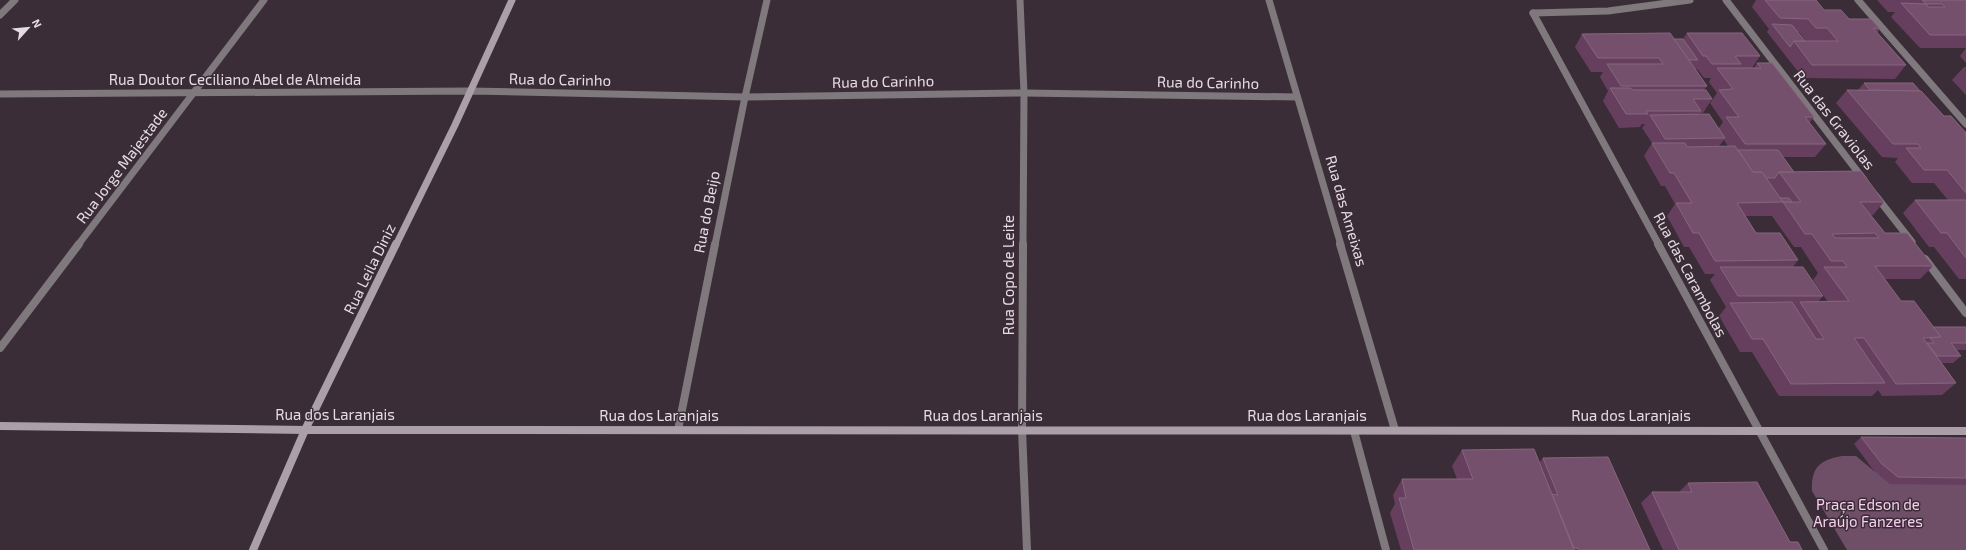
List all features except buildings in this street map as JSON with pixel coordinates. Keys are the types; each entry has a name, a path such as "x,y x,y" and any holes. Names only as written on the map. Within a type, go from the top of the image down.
{"street":[{"path":"0,15 15,0"},
{"name":"Rua Jorge Majestade","path":"0,348 195,93 264,0"},
{"name":"Rua Leila Diniz","path":"253,550 305,430 456,125 512,0"},
{"name":"Rua do Beijo","path":"678,430 744,97 767,0"},
{"name":"Rua Copo de Leite","path":"1020,0 1024,93 1022,430 1027,550"},
{"name":"Rua das Ameixas","path":"1269,0 1395,430"},
{"name":"Rua das Carambolas","path":"1690,0 1608,11 1533,13 1757,430 1824,550"},
{"name":"Rua das Graviolas","path":"1726,0 1966,313"},
{"path":"1858,0 1966,124"},
{"name":"Rua Doutor Ceciliano Abel de Almeida","path":"0,94 470,91"},
{"name":"Rua do Carinho","path":"470,91 744,97 1024,93 1297,97"},
{"name":"Rua dos Laranjais","path":"0,426 305,430 1966,431"},
{"path":"1354,431 1386,550"}],"green space":[{"name":"Praça Edson de Araújo Fanzeres","path":"1842,456 1856,456 1874,471 1966,485 1966,550 1847,550 1812,491 1813,476 1818,466 1828,460"}]}
